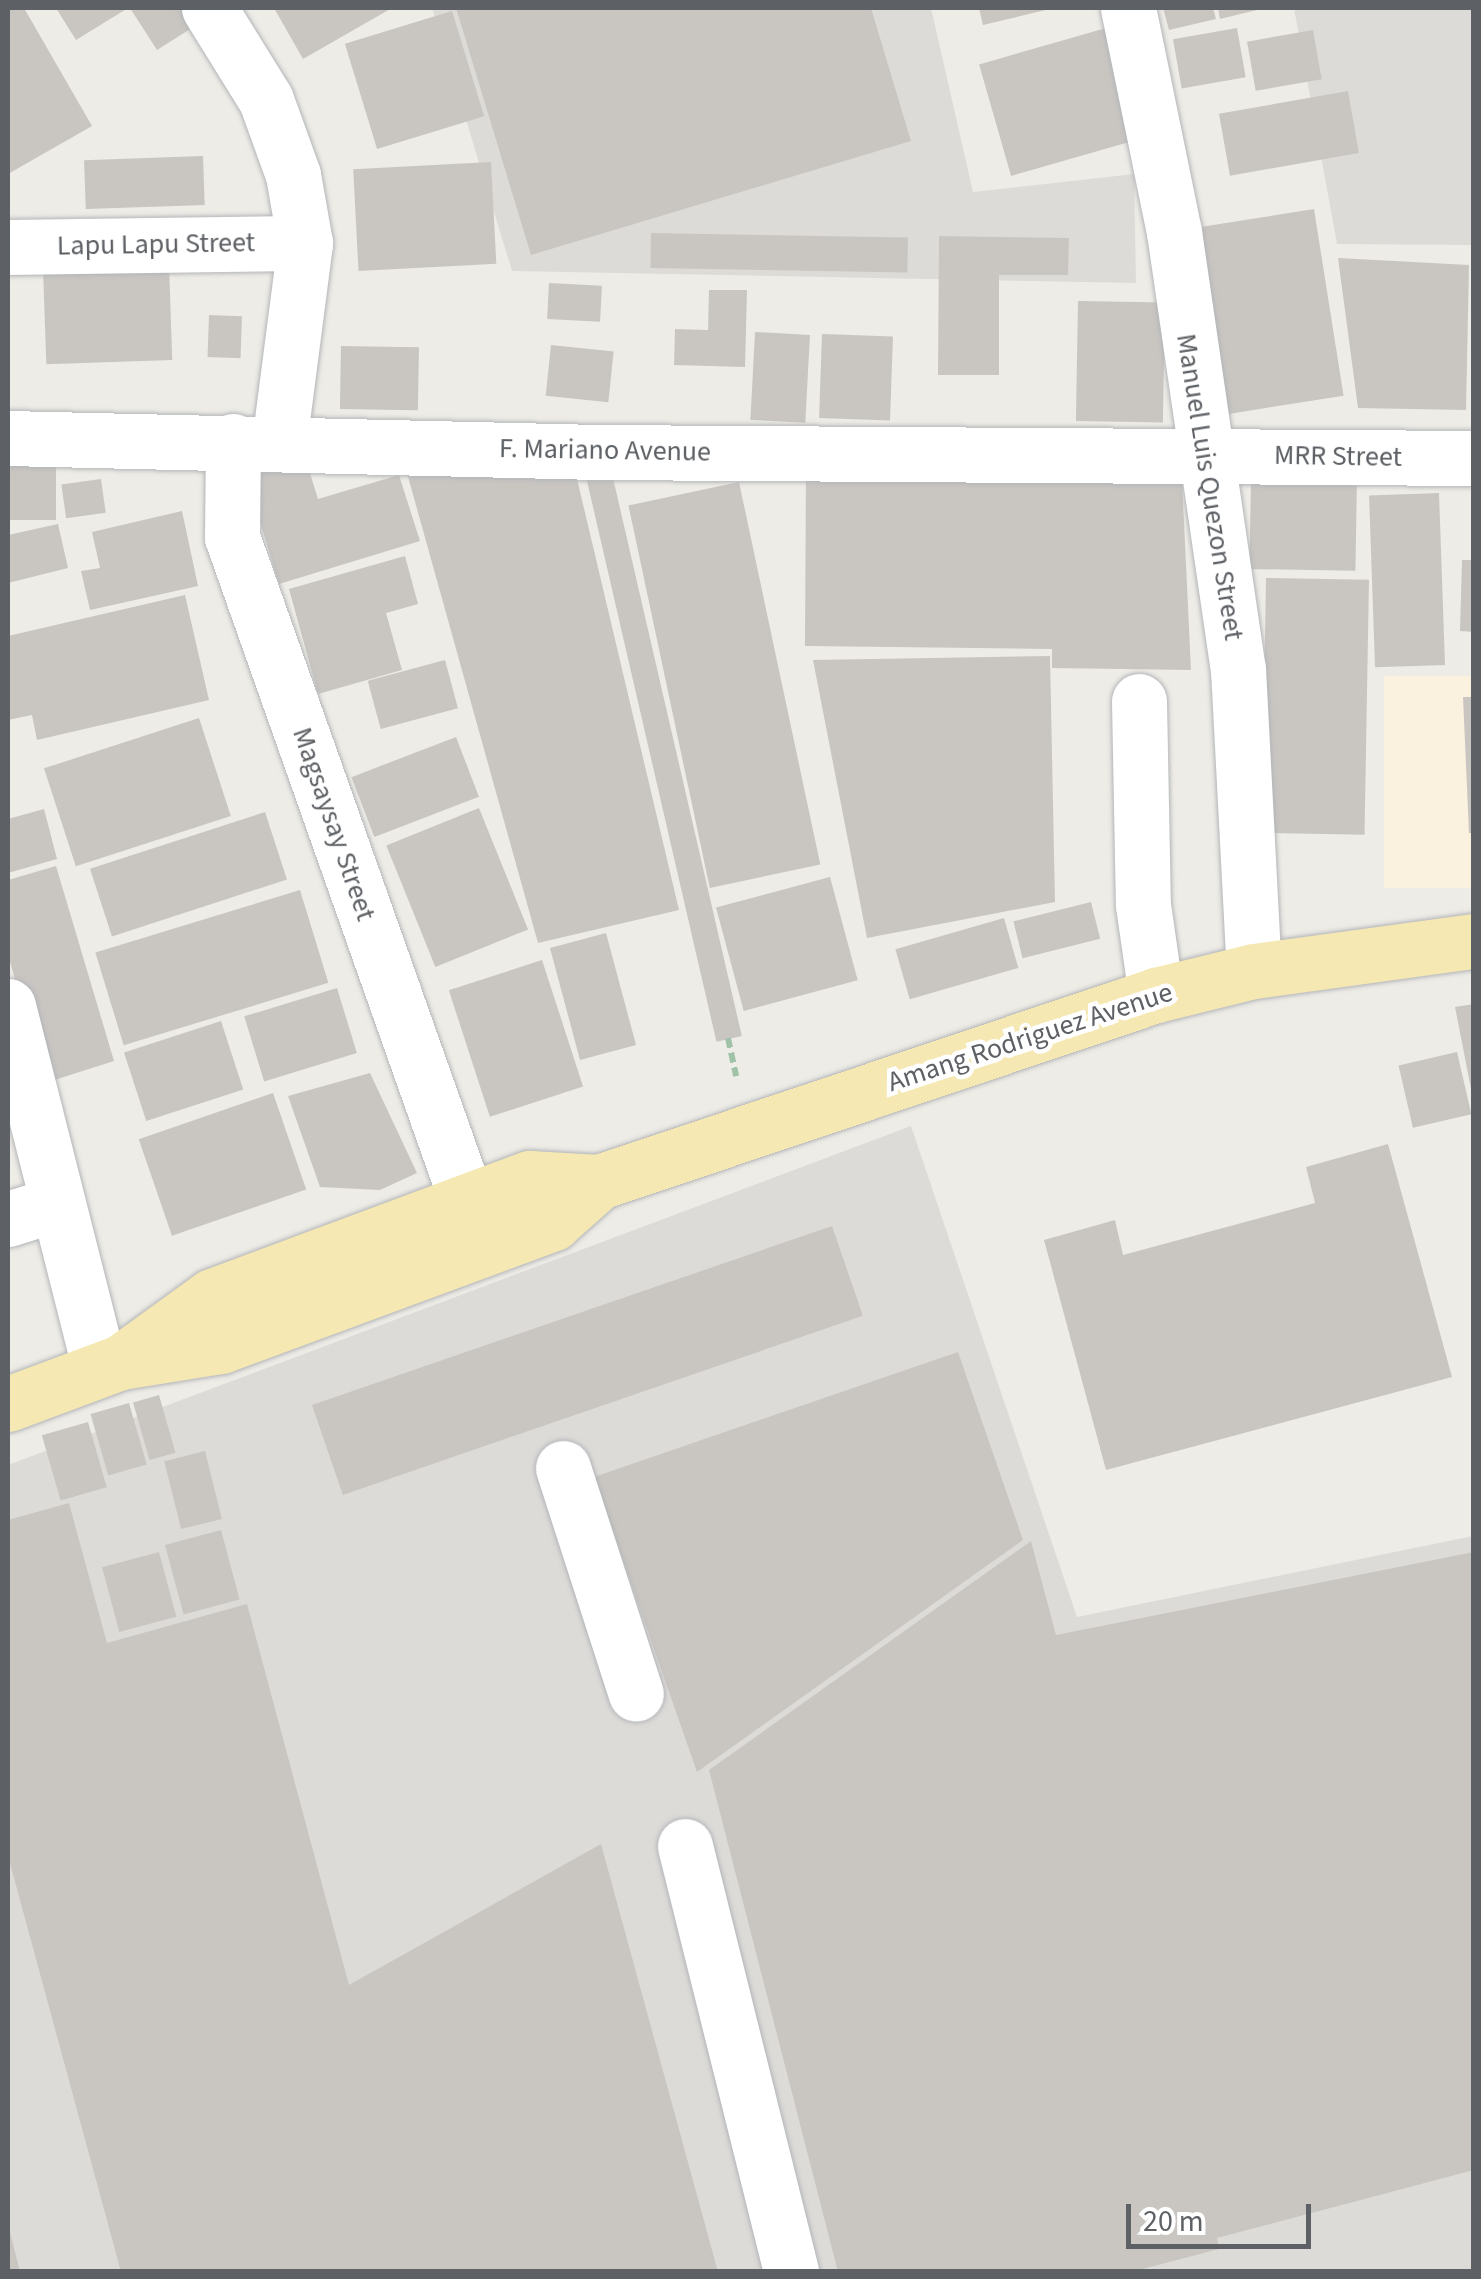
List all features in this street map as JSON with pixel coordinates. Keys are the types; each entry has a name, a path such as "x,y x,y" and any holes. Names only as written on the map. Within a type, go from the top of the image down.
{"main road":[{"name":"Amang Rodriguez Avenue","path":"111,1366 212,1296 530,1178 599,1182 1156,995 1254,971 1474,940"},
{"name":"Amang Rodriguez Avenue","path":"8,1404 111,1366 221,1346 553,1224 599,1182"}],"street":[{"name":"Magsaysay Street","path":"210,8 266,100 293,175 304,243 232,536 466,1201"},
{"name":"Manuel Luis Quezon Street","path":"1128,8 1174,232 1203,454 1238,669 1254,971"},
{"name":"Lapu Lapu Street","path":"8,247 304,243"},
{"name":"F. Mariano Avenue","path":"8,438 597,452 1203,454"},
{"name":"MRR Street","path":"1203,454 1474,458"},
{"path":"1139,701 1144,905 1156,995"},
{"path":"8,1006 32,1211 111,1366"},
{"path":"563,1468 636,1694"},
{"path":"685,1846 791,2272"}],"shaded area":[{"path":"432,8 931,8 973,192 1134,174 1136,283 512,271"},
{"path":"1294,8 1473,8 1473,245 1337,244"},
{"path":"1384,676 1473,676 1473,888 1384,888"},
{"path":"911,1126 1077,1617 1473,1536 1473,2271 8,2272 8,1465"}],"building":[{"path":"8,8 24,8 92,126 8,174"},
{"path":"56,8 128,8 76,40"},
{"path":"130,8 183,8 195,26 157,50"},
{"path":"274,8 392,8 303,59"},
{"path":"456,8 871,8 911,141 531,255"},
{"path":"979,8 1050,8 1050,9 983,25"},
{"path":"1163,8 1213,8 1216,19 1169,30"},
{"path":"1218,8 1261,8 1261,9 1220,19"},
{"path":"452,11 484,116 377,149 345,44"},
{"path":"1106,28 1138,140 1011,176 979,64"},
{"path":"1237,28 1246,77 1182,89 1173,39"},
{"path":"1313,30 1322,79 1256,91 1247,42"},
{"path":"1348,91 1359,153 1230,176 1219,114"},
{"path":"203,156 205,205 86,209 84,160"},
{"path":"491,162 496,264 359,271 353,169"},
{"path":"1314,209 1344,396 1222,415 1193,228"},
{"path":"651,233 908,237 907,272 650,268"},
{"path":"939,236 1069,238 1068,275 999,275 999,375 938,375"},
{"path":"1338,258 1469,265 1466,410 1358,408"},
{"path":"169,266 172,360 46,364 43,270"},
{"path":"549,283 602,286 600,322 547,319"},
{"path":"709,290 747,290 745,367 674,365 675,329 708,330"},
{"path":"1078,301 1165,303 1163,423 1076,421"},
{"path":"209,315 242,316 241,358 208,357"},
{"path":"755,332 810,335 805,423 750,420"},
{"path":"822,334 893,336 890,420 819,418"},
{"path":"551,345 614,352 608,402 546,396"},
{"path":"341,346 419,347 418,410 340,409"},
{"path":"303,451 318,499 399,475 420,541 279,584 244,469"},
{"path":"8,453 56,453 56,520 8,520"},
{"path":"610,465 742,1036 716,1042 585,471"},
{"path":"806,465 1182,480 1191,670 1052,668 1052,649 805,646"},
{"path":"574,466 679,910 538,943 407,473"},
{"path":"1251,478 1357,480 1355,571 1249,569"},
{"path":"101,479 106,513 66,518 61,485"},
{"path":"739,482 820,864 710,888 628,505"},
{"path":"1439,493 1445,665 1375,667 1369,495"},
{"path":"182,511 198,586 90,610 81,571 100,568 92,532"},
{"path":"58,524 68,568 8,583 8,535"},
{"path":"405,556 418,604 386,613 402,670 318,694 289,589"},
{"path":"1462,560 1474,560 1474,632 1460,631"},
{"path":"1266,578 1369,580 1365,835 1262,833"},
{"path":"185,595 209,700 37,740 32,715 8,720 8,636"},
{"path":"1050,656 1055,902 867,938 813,660"},
{"path":"445,660 458,708 381,729 368,681"},
{"path":"1463,697 1474,697 1474,833 1469,833"},
{"path":"199,718 231,816 76,866 44,768"},
{"path":"456,737 479,797 374,837 351,777"},
{"path":"479,808 528,929 435,967 386,845"},
{"path":"44,809 57,859 8,873 8,819"},
{"path":"265,812 287,880 112,936 90,869"},
{"path":"56,866 114,1061 45,1083 8,955 8,880"},
{"path":"830,877 858,980 744,1011 716,908"},
{"path":"300,890 328,983 124,1045 95,953"},
{"path":"1091,902 1100,939 1023,958 1013,921"},
{"path":"1004,918 1018,968 910,999 895,949"},
{"path":"606,933 636,1045 580,1060 550,948"},
{"path":"542,960 583,1086 490,1117 449,990"},
{"path":"337,988 357,1053 264,1081 244,1016"},
{"path":"1474,1004 1474,1094 1472,1094 1455,1007"},
{"path":"221,1021 243,1089 146,1121 124,1053"},
{"path":"1457,1052 1471,1114 1413,1128 1399,1065"},
{"path":"370,1073 417,1173 380,1190 320,1187 288,1096"},
{"path":"273,1093 306,1189 172,1236 139,1139"},
{"path":"1388,1144 1452,1377 1106,1470 1044,1240 1115,1220 1123,1255 1315,1203 1306,1167"},
{"path":"832,1226 863,1316 343,1495 312,1405"},
{"path":"958,1352 1023,1540 697,1772 594,1477"},
{"path":"159,1395 176,1453 150,1460 133,1402"},
{"path":"129,1403 147,1465 108,1476 91,1414"},
{"path":"88,1422 107,1487 61,1501 42,1435"},
{"path":"205,1451 222,1519 181,1529 164,1461"},
{"path":"69,1503 107,1643 247,1604 349,1985 601,1844 718,2272 121,2272 8,1856 8,1520"},
{"path":"221,1530 240,1600 184,1615 165,1545"},
{"path":"1031,1541 1056,1635 1474,1552 1474,2170 1217,2238 1219,2249 1131,2272 838,2272 709,1770"},
{"path":"159,1552 176,1617 119,1632 102,1567"},
{"path":"9,2228 20,2272 8,2272"}]}
